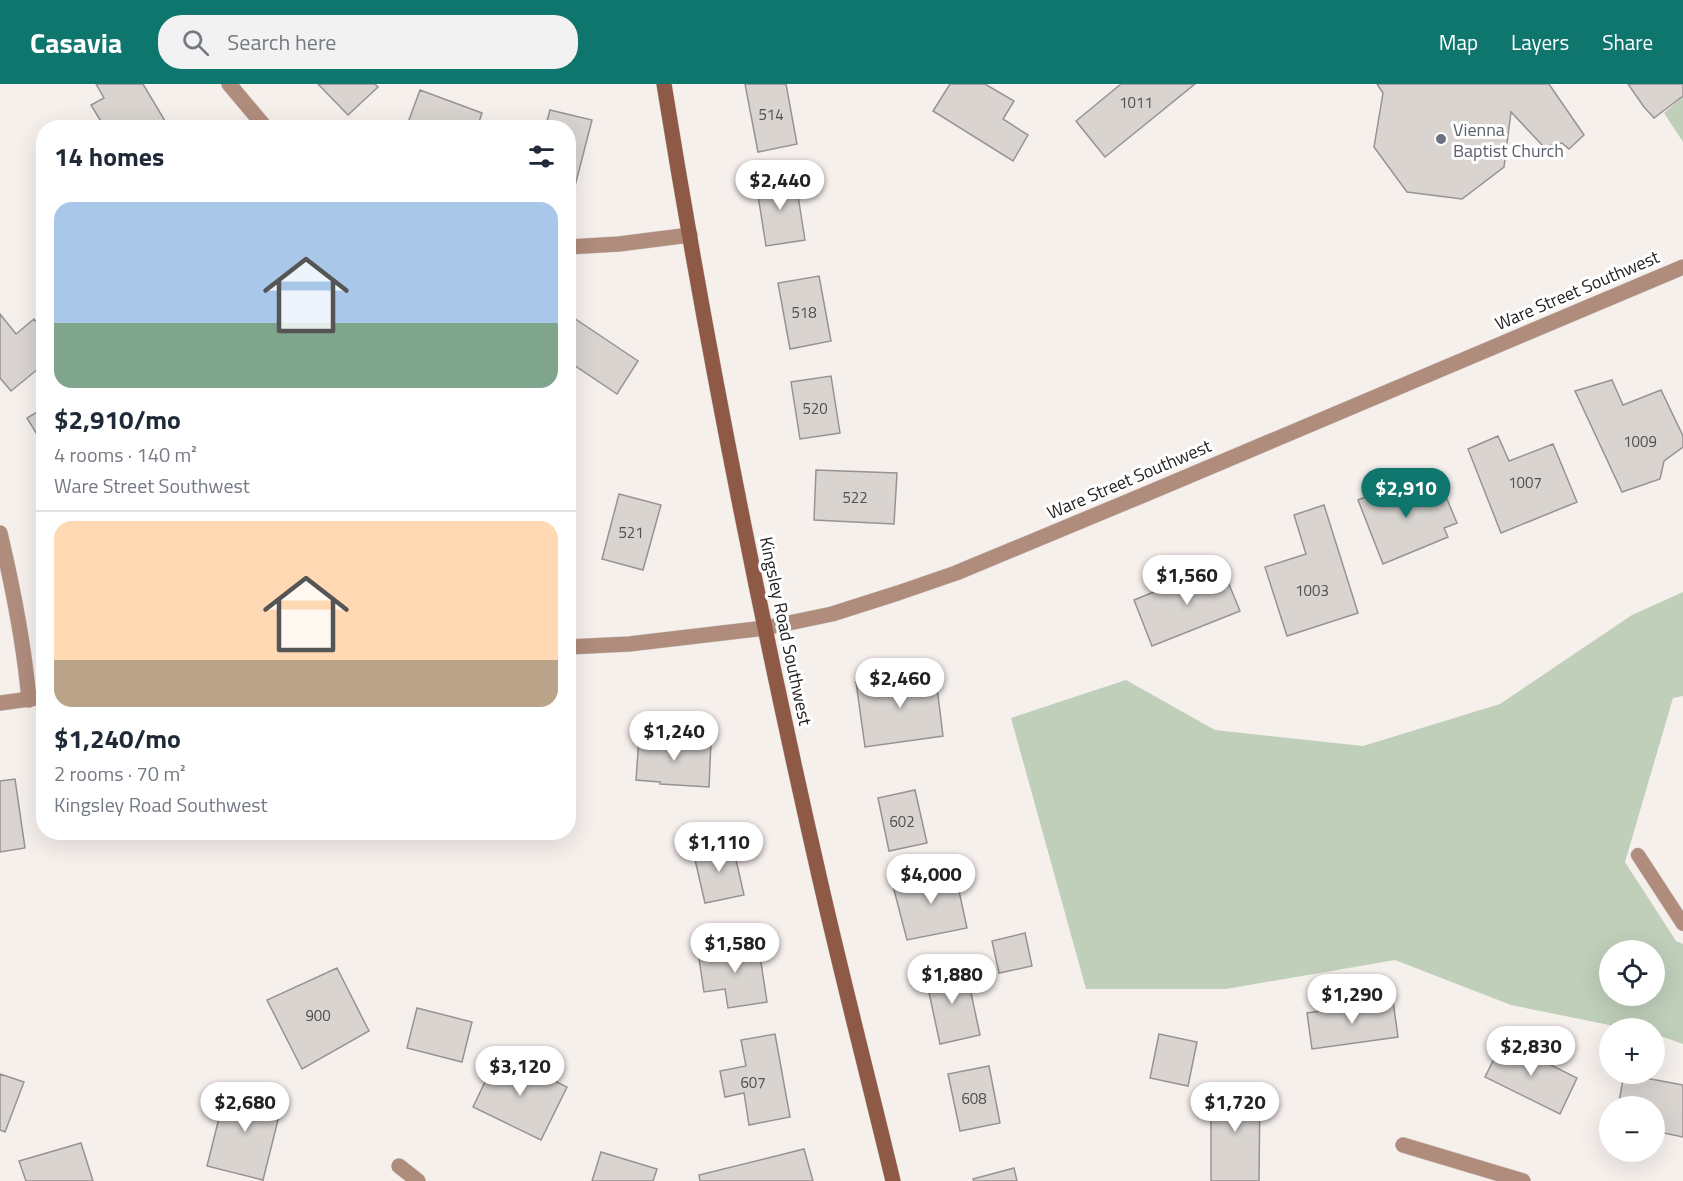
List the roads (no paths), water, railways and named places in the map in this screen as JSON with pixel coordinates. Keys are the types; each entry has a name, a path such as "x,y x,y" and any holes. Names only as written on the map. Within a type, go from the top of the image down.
{"street":[{"path":"229,84 259,120"},
{"name":"Kingsley Road Southwest","path":"664,84 716,376 765,628 820,881 893,1181"},
{"path":"576,247 619,244 690,235"},
{"name":"Ware Street Southwest","path":"576,647 629,644 765,628 832,614 956,573 1683,267"},
{"path":"0,533 26,664 36,698 0,703"},
{"path":"1402,1144 1522,1181"},
{"path":"399,1166 418,1181"}],"lane":[{"path":"1638,855 1683,924"}],"place":[{"name":"Vienna Baptist Church","path":"1441,139"}]}
